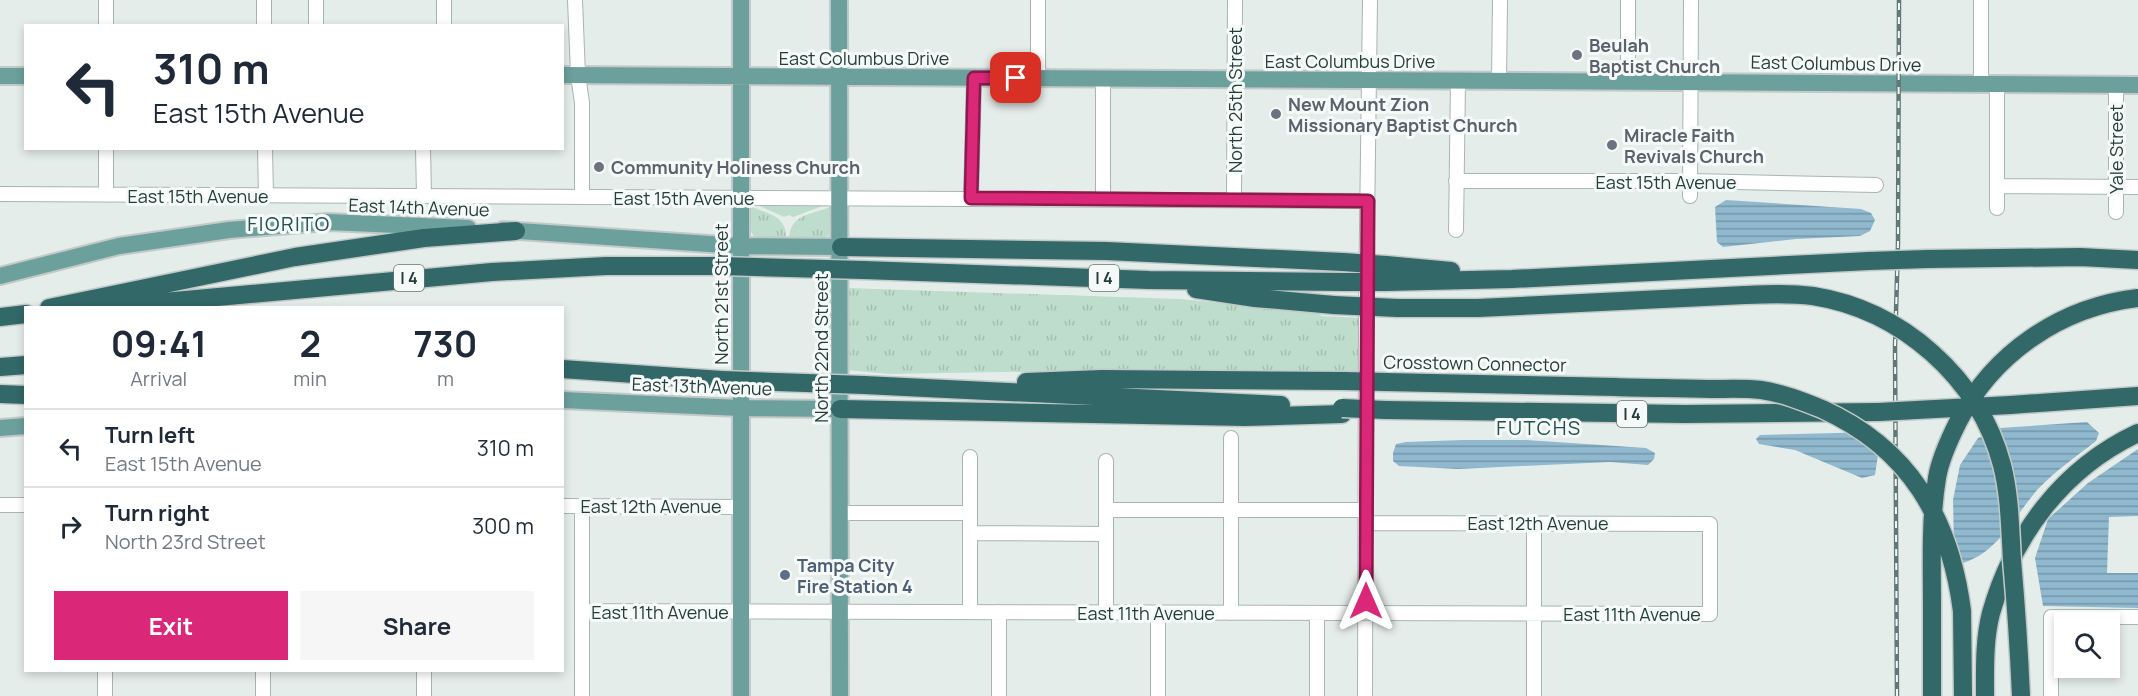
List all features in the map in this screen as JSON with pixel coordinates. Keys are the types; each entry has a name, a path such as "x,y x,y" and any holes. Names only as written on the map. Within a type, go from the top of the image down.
{"highway":[{"path":"59,306 295,257 424,238 516,231"},
{"path":"841,247 1106,250 1343,262 1386,274"},
{"name":"I 4","path":"120,306 492,272 606,266 721,266 1149,280 1345,282 1386,274 1512,279 1926,259 2080,257 2138,260"},
{"path":"1149,280 1220,293 1334,305 1397,308 1512,307 1782,294 1815,297 1869,313 1924,346 1952,372 1991,436 2004,478 2009,519 2021,696"},
{"path":"1932,696 1932,542 1937,477 1944,453 1962,413 1973,394 1998,365 2035,334 2090,308 2114,300 2138,298"},
{"path":"0,366 24,365"},
{"name":"I 4","path":"564,369 722,380 898,386 1384,412 1685,414 1879,412 2138,396"},
{"name":"Crosstown Connector","path":"898,386 1102,379 1345,381 1739,389 1790,396 1845,420 1877,443 1906,469 1920,488 1944,533 1959,583 1962,611 1963,696"},
{"path":"0,394 24,395"},
{"path":"840,409 1211,416 1342,411"},
{"path":"1985,696 1987,635 1991,614 2007,567 2017,547 2040,512 2056,493 2091,462 2138,433"}],"main road":[{"name":"North 21st Street","path":"741,0 739,507 741,696"},
{"name":"North 22nd Street","path":"839,0 840,696"},
{"name":"East Columbus Drive","path":"570,75 2138,85"},
{"path":"0,76 24,76"},
{"name":"East 14th Avenue","path":"0,276 119,246 229,230 328,222 516,231 740,246 841,247"},
{"name":"East 13th Avenue","path":"564,400 706,407 840,409"},
{"path":"706,407 728,420 740,452"},
{"path":"0,428 24,426"}],"street":[{"path":"106,0 106,24"},
{"path":"264,0 264,24"},
{"path":"316,0 316,24"},
{"path":"444,0 444,24"},
{"path":"576,0 570,75 582,104 582,197"},
{"path":"1038,0 1038,78"},
{"name":"North 25th Street","path":"1234,200 1235,0"},
{"path":"1365,696 1370,0"},
{"path":"1498,81 1500,0"},
{"path":"1628,0 1628,81"},
{"path":"1691,0 1691,189"},
{"path":"1981,0 1997,208"},
{"path":"971,198 974,78"},
{"path":"1103,79 1103,199"},
{"path":"1456,230 1458,81"},
{"name":"Yale Street","path":"2116,85 2116,212"},
{"path":"106,150 106,195"},
{"path":"265,150 266,196"},
{"path":"423,150 424,196"},
{"name":"East 15th Avenue","path":"1456,182 1691,189 1876,185"},
{"path":"1996,186 2138,187"},
{"name":"East 15th Avenue","path":"0,194 1368,201"},
{"path":"1231,438 1231,613"},
{"path":"970,457 970,612"},
{"path":"1106,460 1106,612"},
{"path":"0,505 24,505"},
{"name":"East 12th Avenue","path":"564,506 739,507"},
{"path":"582,506 582,696"},
{"name":"East 12th Avenue","path":"1106,510 1231,510 1534,523 1710,524 1710,614"},
{"path":"840,513 970,513"},
{"path":"1534,523 1534,696"},
{"path":"970,533 1106,534"},
{"name":"East 11th Avenue","path":"582,611 1710,614"},
{"path":"999,612 999,696"},
{"path":"1158,613 1158,696"},
{"path":"1317,613 1317,696"},
{"path":"2051,696 2051,617 2138,617"},
{"path":"105,672 105,696"},
{"path":"263,672 263,696"},
{"path":"424,672 424,696"}],"green space":[{"path":"751,202 828,204 793,217 789,215 784,217"},
{"path":"750,206 776,217 784,225 786,239 754,237 750,229"},
{"path":"830,207 829,235 820,241 789,239 790,231 797,220"},
{"path":"847,288 1180,299 1320,313 1321,316 1361,318 1361,372 1128,370 890,374 846,370"}],"water":[{"path":"1726,200 1861,209 1871,213 1875,220 1870,231 1860,236 1796,239 1723,247 1717,242 1715,207"},
{"path":"2087,422 2099,433 2096,441 2038,489 1996,542 1976,558 1963,563 1954,547 1953,500 1960,465 1978,438 2000,428"},
{"path":"1875,432 1881,435 1875,475 1862,478 1795,450 1759,444 1756,439 1760,435"},
{"path":"1463,440 1526,440 1646,448 1655,453 1654,459 1648,465 1610,462 1458,469 1399,466 1393,461 1396,444"},
{"path":"2138,449 2138,516 2109,517 2107,573 2138,573 2138,608 2043,606 2035,558 2048,519 2088,483"}],"railway":[{"path":"1897,696 1895,347 1898,243 1899,0"}],"place":[{"name":"Beulah Baptist Church","path":"1577,55"},
{"name":"New Mount Zion Missionary Baptist Church","path":"1276,114"},
{"name":"Miracle Faith Revivals Church","path":"1612,145"},
{"name":"Community Holiness Church","path":"599,167"},
{"name":"Tampa City Fire Station 4","path":"785,575"}],"district":[{"name":"FIORITO","path":"289,223"},
{"name":"FUTCHS","path":"1539,427"}],"route":[{"path":"1016,78 974,78 971,198 1368,201 1366,601"}]}
